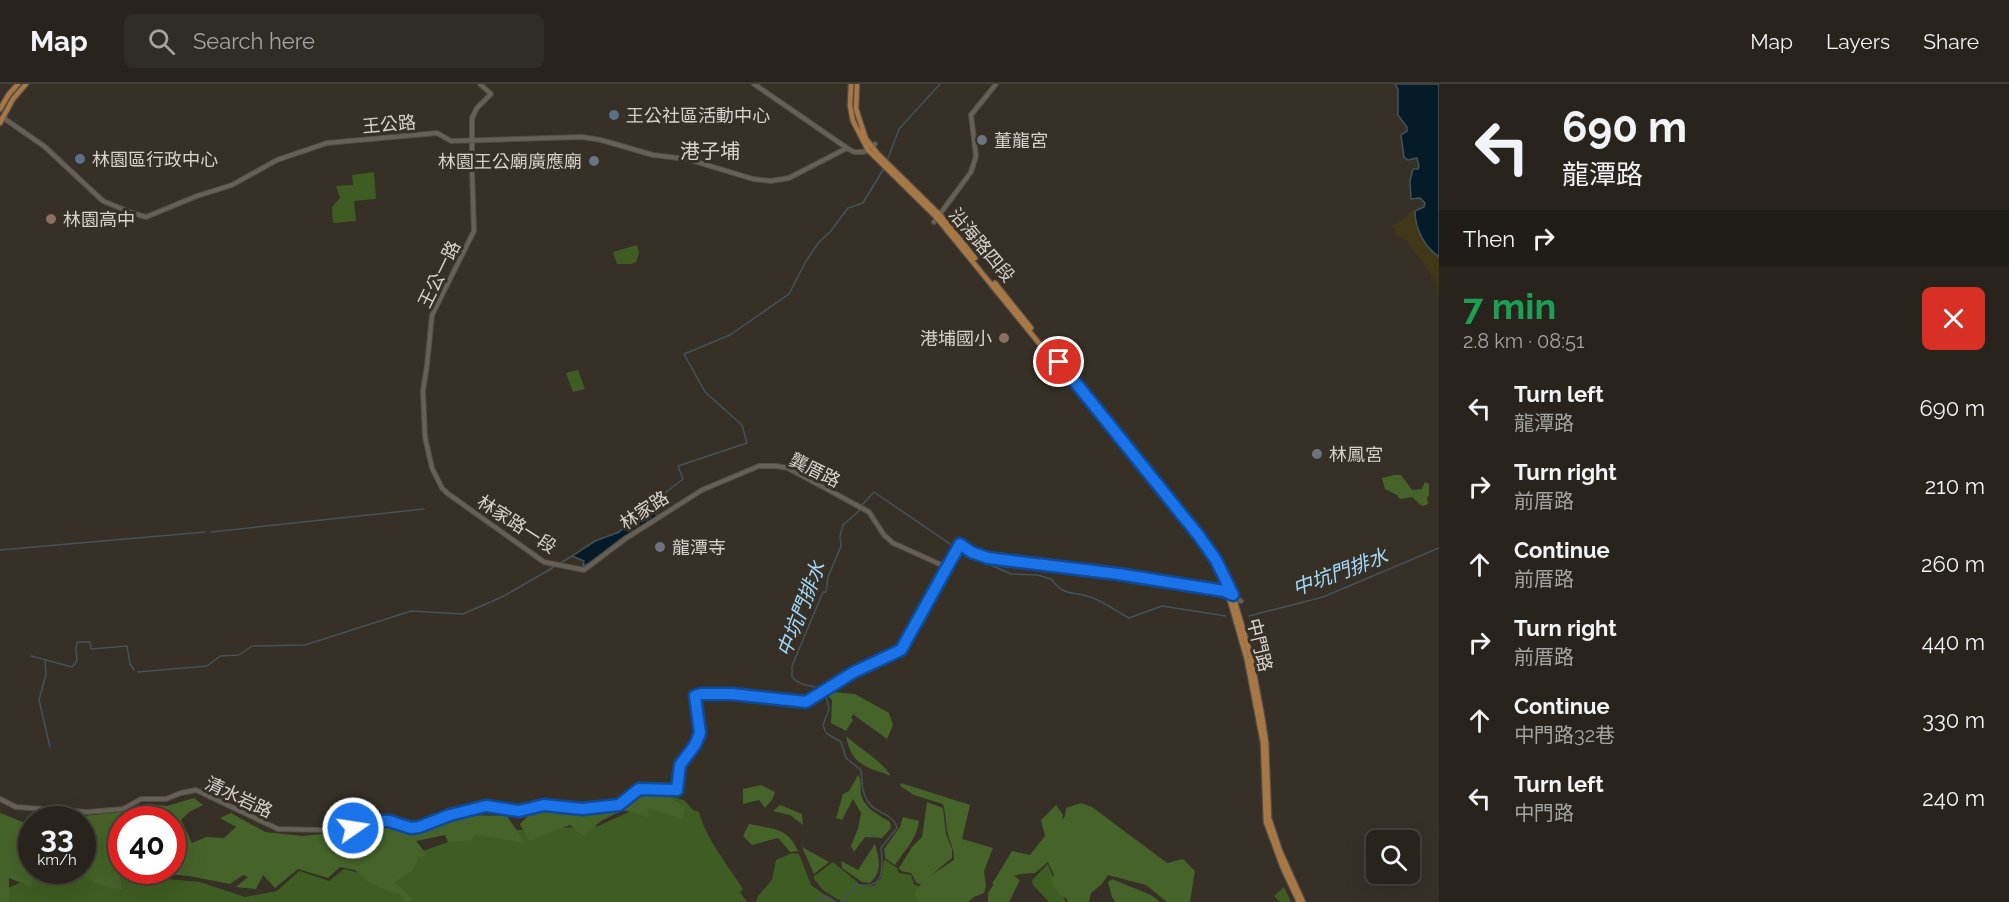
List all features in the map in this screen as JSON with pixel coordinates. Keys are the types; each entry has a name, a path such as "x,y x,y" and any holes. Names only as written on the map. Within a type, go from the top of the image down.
{"main road":[{"path":"0,109 18,84"},
{"path":"1,120 26,84"},
{"path":"851,84 850,106 853,121 872,147"},
{"path":"857,84 855,99 858,120 872,147"},
{"name":"沿海路四段","path":"872,147 967,249 1043,345"},
{"name":"沿海路四段","path":"937,218 1043,345"},
{"path":"967,249 972,246"},
{"name":"中門路","path":"1043,345 1199,536 1216,560 1251,657 1266,742 1269,818 1301,902"}],"street":[{"name":"王公一路","path":"442,488 430,462 424,437 423,391 428,365 432,315 474,231 471,140 474,112 491,94 480,84"},
{"path":"754,84 847,148 864,152 872,147"},
{"path":"937,218 971,172 977,150 971,115 996,84"},
{"name":"王公路","path":"1,120 44,146 104,201 132,213 146,216 232,185 277,160 327,143 437,133 451,141 582,137 653,155 687,159 753,179 771,181 796,175 847,148"},
{"name":"龔厝路","path":"724,480 759,466 788,468 871,514 890,541 946,567"},
{"name":"林家路","path":"584,570 625,539 691,496 724,480"},
{"name":"林家路一段","path":"442,488 544,562 584,570"},
{"path":"946,567 960,544 971,552 988,558 1118,574 1230,594 1241,601"},
{"name":"清水岩路","path":"0,799 16,807 87,812 123,809 141,799 166,799 196,790 278,829 322,830 353,828 381,821 389,821 411,828 419,827 450,815 486,806 519,811 544,805 582,809 619,805 639,789 677,790 680,765 695,745 700,733 695,696 732,694 800,703 811,700 854,672 901,650 946,567"}],"green space":[{"path":"374,172 376,199 354,201 356,221 333,223 332,207 340,198 336,186 353,185 352,175"},
{"path":"637,245 639,253 636,262 617,264 613,252"},
{"path":"578,370 585,389 573,392 566,373"},
{"path":"1401,475 1412,490 1422,489 1425,482 1429,484 1428,504 1422,506 1412,497 1400,499 1385,489 1382,478"},
{"path":"831,692 855,694 889,713 893,725 887,739 854,715 855,712 846,731 831,723 832,700 828,696"},
{"path":"846,736 876,760 891,776 867,767 856,759"},
{"path":"858,775 865,803 872,811 890,822 891,828 882,838 865,837 854,852 851,846 861,813 853,799 842,820 836,818 843,794 849,791"},
{"path":"901,783 970,805 962,839 993,848 984,871 986,886 984,893 968,902 919,902 914,892 922,883 919,884 911,873 901,871 899,868 912,847 922,837 927,802 943,808 946,834 952,848 943,804 914,795 900,786","holes":["952,849 954,860 931,875 952,858"]},
{"path":"761,785 775,792 765,808 759,800 743,804 743,789"},
{"path":"664,794 685,807 683,819 649,808 648,817 623,810 601,821 583,836 570,825 529,841 520,824 529,815 548,806 615,808 644,796"},
{"path":"670,796 684,800 693,810 699,812 706,831 743,889 740,892 747,902 7,902 6,889 18,884 96,884 96,870 108,872 108,884 200,882 245,897 277,891 299,871 329,881 344,869 386,880 417,853 477,832 598,826"},
{"path":"194,798 203,805 186,815 186,806 167,806"},
{"path":"1081,803 1092,807 1167,863 1183,859 1195,871 1190,902 1167,902 1146,885 1108,875 1102,884 1091,893 1089,902 1068,902 1058,894 1051,880 1054,875 1048,862 1035,873 1014,876 1020,880 1009,902 988,902 988,893 994,884 992,884 1012,851 1030,855 1045,836 1041,820 1056,805 1063,815 1062,820 1066,808"},
{"path":"148,804 167,806 140,806"},
{"path":"780,805 802,814 803,825 790,815 773,811"},
{"path":"0,813 18,820 18,882 9,878 9,902 0,902"},
{"path":"231,813 265,832 302,836 369,829 407,830 468,815 507,816 525,843 476,835 472,840 448,842 445,835 416,841 428,856 418,857 413,870 395,882 413,900 407,902 399,894 367,881 355,870 340,867 328,878 298,869 275,888 263,875 256,889 236,887 248,877 243,875 230,884 186,876 186,830 192,843 206,837 224,838 236,827 220,818"},
{"path":"108,814 108,884 121,884 122,889 96,883 96,815"},
{"path":"903,817 919,821 918,827 913,839 895,865 885,858 884,849 900,827"},
{"path":"749,824 772,828 784,833 798,851 790,852 778,838 752,845 743,836"},
{"path":"875,844 879,860 878,869 870,883 862,882 842,868 841,861 858,870"},
{"path":"802,847 829,862 814,874"},
{"path":"792,853 799,854 811,885 835,902 756,902 758,896 772,880 776,860"},
{"path":"884,859 897,868 899,873 911,875 914,884 929,893 929,902 842,902 823,890 814,879 814,876 833,862 862,886 874,886 881,878"},
{"path":"1048,864 1066,902 1049,902 1033,885 1032,880"},
{"path":"1112,879 1151,895 1160,902 1115,902 1108,882"},
{"path":"1284,887 1291,902 1280,902 1274,896"}],"sand":[{"path":"1409,211 1415,211 1422,237 1439,257 1439,298 1436,284 1429,271 1404,238 1397,236 1392,226 1407,217"}],"water":[{"path":"1395,84 1438,84 1439,87 1439,257 1425,242 1417,224 1415,211 1424,207 1425,203 1420,198 1411,199 1410,181 1413,169 1418,169 1419,166 1417,158 1408,160 1404,157 1401,135 1407,131 1407,127 1398,115 1398,89"},
{"path":"645,507 658,516 625,536 590,563 583,566 584,561 572,556 595,541 619,532"}],"waterway":[{"path":"887,161 899,129 940,84"},
{"path":"647,507 683,479 678,466 747,443 742,425 705,392 684,354 730,335 789,294 819,242 830,232 848,208 863,203 884,168"},
{"name":"中坑門排水","path":"842,902 856,884 865,885 877,881 882,870 881,848 897,828 889,817 869,803 864,792 861,770 846,758 841,742 826,733 823,725 829,709 823,692 815,687 804,685 792,677 792,666 823,592 826,592 828,577 841,546 840,536 843,525 859,511 874,492 953,546"},
{"path":"211,532 424,509"},
{"path":"0,550 205,532"},
{"name":"中坑門排水","path":"1249,616 1323,597 1439,548"},
{"name":"中坑門排水","path":"959,551 1011,574 1037,575 1051,579 1061,589 1095,599 1129,618 1162,606 1226,616"},
{"path":"559,564 572,556"},
{"path":"138,672 207,666 220,656 239,655 252,646 305,645 411,611 463,614 502,597 554,567"},
{"path":"31,656 72,667 77,661 77,642 90,642 91,649 127,646 130,664 134,670"},
{"path":"45,660 46,674 39,700 50,747"},
{"name":"中坑門排水","path":"815,902 827,896 836,902"}],"place":[{"name":"王公社區活動中心","path":"614,115"},
{"name":"董龍宮","path":"982,140"},
{"name":"林園區行政中心","path":"80,159"},
{"name":"林園王公廟廣應廟","path":"594,161"},
{"name":"林園高中","path":"51,219"},
{"name":"港埔國小","path":"1004,338"},
{"name":"林鳳宮","path":"1317,454"},
{"name":"龍潭寺","path":"660,547"}],"district":[{"name":"港子埔","path":"710,151"}],"route":[{"path":"353,828 381,821 389,821 411,828 419,827 450,815 486,806 519,811 544,805 582,809 619,805 639,789 677,790 680,765 695,745 700,733 695,696 732,694 806,702 854,672 901,650 960,544 971,552 988,558 1118,574 1224,591 1233,595 1223,571 1199,536 1059,362"}]}
